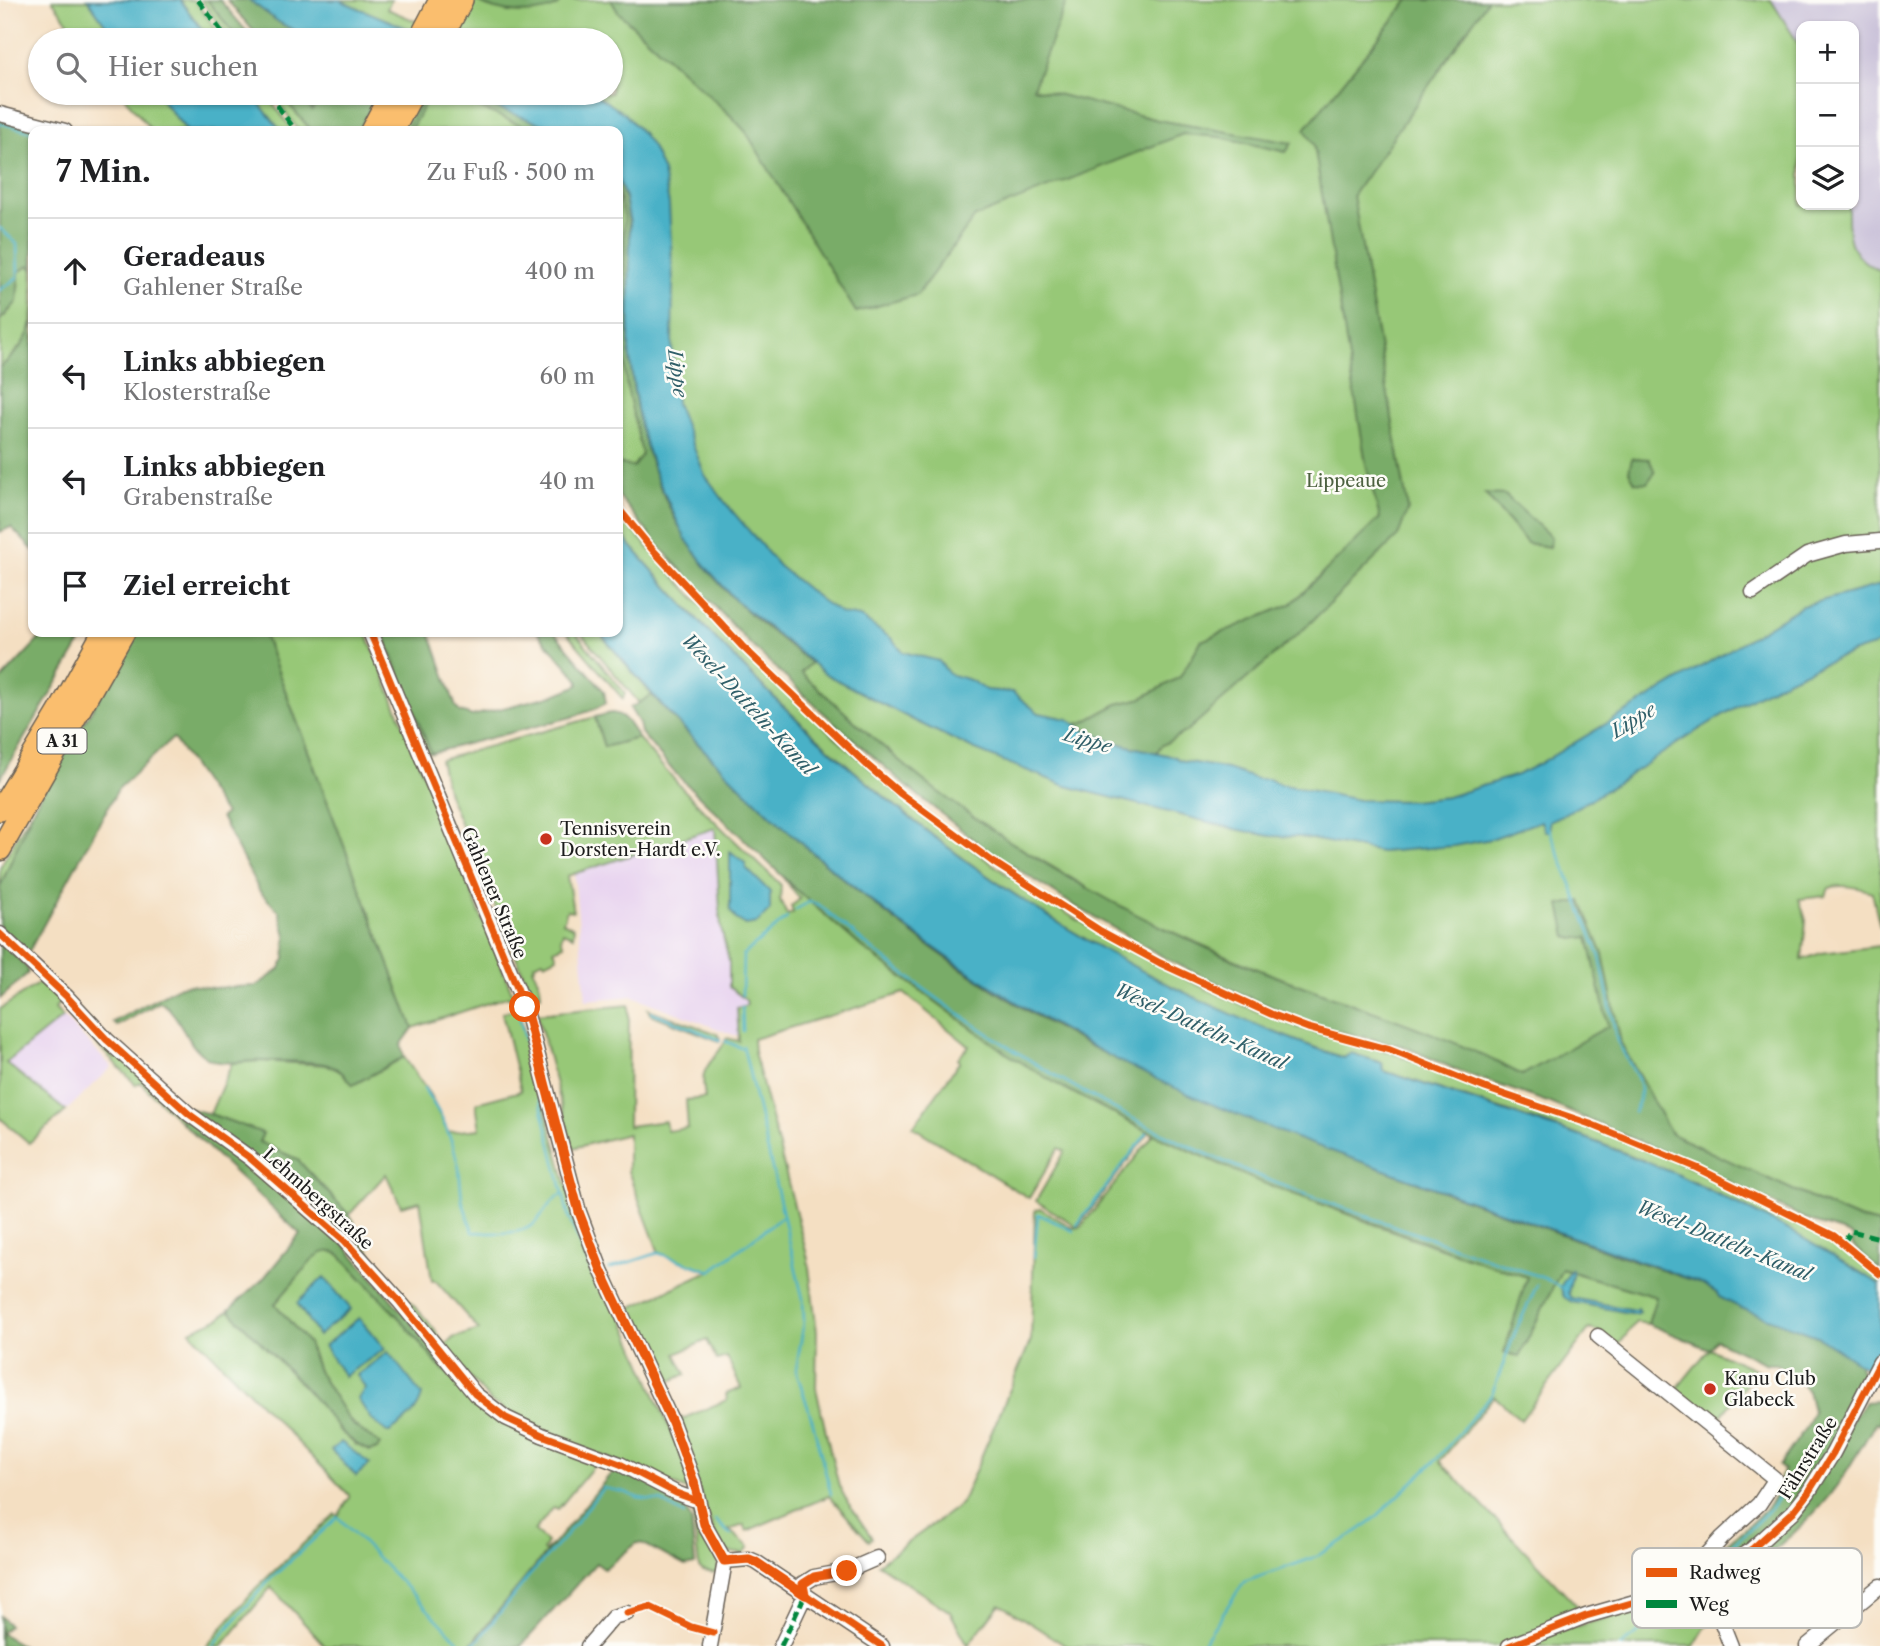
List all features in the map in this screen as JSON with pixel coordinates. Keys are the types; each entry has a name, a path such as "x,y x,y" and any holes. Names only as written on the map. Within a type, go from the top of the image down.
{"highway":[{"path":"425,28 440,0"},
{"path":"447,28 462,0"},
{"path":"374,126 385,105"},
{"path":"396,126 407,105"},
{"name":"A 31","path":"0,810 100,637"},
{"name":"A 31","path":"0,850 121,637"}],"street":[{"path":"0,114 46,126"},
{"path":"1753,592 1807,555 1846,544 1880,541"},
{"name":"Gahlener Straße","path":"372,637 525,1007 579,1212 601,1270 672,1422 694,1482 704,1524 724,1561"},
{"name":"Lehmbergstraße","path":"0,934 67,997 107,1040 189,1114 250,1158 344,1240 400,1302 475,1394 506,1418 542,1436 620,1464 676,1493 698,1501"},
{"name":"Fährstraße","path":"1598,1336 1774,1478 1759,1504 1713,1548"},
{"name":"Fährstraße","path":"1752,1548 1773,1531 1808,1493 1833,1453 1880,1362"},
{"path":"781,1646 805,1595 803,1584 814,1577 847,1571 877,1558"},
{"path":"710,1646 724,1561 749,1559 882,1646"},
{"path":"1862,1601 1880,1586"},
{"name":"Fährstraße","path":"1509,1646 1586,1616 1632,1603"},
{"path":"588,1646 613,1617 627,1613"},
{"path":"1724,1628 1731,1646"},
{"path":"1807,1646 1829,1628"}],"shaded area":[{"path":"1771,0 1880,0 1880,271 1862,262 1851,247 1848,233 1848,210 1859,210 1859,21 1796,21 1796,40"},
{"path":"715,828 721,928 729,961 729,987 746,1000 747,1006 737,1008 739,1037 633,996 586,1000 574,873"},
{"path":"63,1017 112,1067 66,1111 6,1063"}],"green space":[{"path":"52,0 88,0 108,28 72,28"},
{"path":"180,0 194,0 215,28 201,28"},
{"path":"201,0 207,0 229,28 223,28"},
{"path":"207,0 220,0 244,28 229,28"},
{"path":"227,0 249,0 289,28 251,28"},
{"name":"Lippeaue","path":"239,0 391,0 387,9 432,28 283,28"},
{"path":"476,0 563,0 545,10 520,13 494,9"},
{"name":"Lippeaue","path":"560,0 1771,0 1796,40 1796,210 1848,210 1849,237 1855,252 1880,271 1880,927 1872,892 1840,886 1829,888 1826,896 1799,899 1806,920 1802,960 1821,953 1880,946 1880,1224 1858,1219 1830,1207 1670,1134 1671,1131 1669,1133 1233,959 1125,910 982,825 902,766 800,673 677,534 642,455 633,467 623,464 623,126 326,126 307,105 623,105 623,28 459,28 475,1 524,11 556,7"},
{"path":"611,0 1067,0 1033,88 1158,120 1292,143 1286,152 1220,137 1183,134 975,217 917,295 856,312 746,132 618,12"},
{"path":"1409,0 1488,0 1353,195 1408,509 1398,536 1305,628 1187,731 1161,746 1156,753 1094,735 1076,724 1117,704 1142,698 1180,677 1201,641 1291,604 1380,518 1366,464 1314,145 1305,129"},
{"path":"131,105 166,105 183,126 148,126"},
{"path":"260,105 274,105 289,126 277,126"},
{"path":"281,105 289,105 308,126 295,126"},
{"path":"289,105 308,105 312,110 314,105 372,105 361,126 308,126"},
{"path":"419,105 424,105 413,126 408,126"},
{"path":"472,105 493,105 549,126 523,126"},
{"path":"0,117 34,126 28,126 28,266 19,272 17,302 0,320"},
{"path":"623,194 630,235 629,331 636,405 656,477 671,512 712,575 737,602 811,663 801,673 919,777 972,816 1043,862 1155,924 1232,959 1451,1041 1522,1075 1608,1026 1588,937 1573,939 1567,936 1560,905 1581,901 1603,954 1621,1043 1671,1134 1830,1207 1858,1219 1880,1224 1880,1271 1852,1245 1853,1237 1812,1222 1697,1166 1547,1102 1459,1071 1403,1046 1316,1026 1174,963 1070,903 979,844 904,784 747,641 658,545 623,501 623,464 633,467 642,454 626,383 623,343"},
{"path":"28,266 28,334 0,368 0,320 16,299 19,272"},
{"path":"28,335 28,545 11,527 0,532 0,368"},
{"path":"1632,458 1649,459 1655,472 1647,483 1635,482 1629,471"},
{"path":"1485,494 1505,495 1551,537 1549,547 1527,543"},
{"path":"623,519 765,670 843,744 924,813 1010,876 1100,933 1195,984 1295,1026 1402,1056 1487,1092 1587,1125 1679,1162 1809,1228 1863,1263 1880,1277 1880,1284 1762,1217 1671,1172 1577,1135 1384,1071 1382,1063 1351,1053 1344,1058 1235,1016 1133,966 1036,909 945,845 858,774 775,698 695,617 623,537"},
{"path":"41,637 84,637 0,779 0,681"},
{"path":"135,637 265,637 413,1028 401,1045 404,1057 353,1085 339,1071 322,1064 214,1061 197,1050 174,1015 160,1002 117,1026 113,1022 180,986 256,986 279,970 285,959 286,935 279,911 260,892 221,817 225,814 173,738 118,789 27,955 0,930 0,887 35,805"},
{"path":"265,637 368,637 515,1000 513,1003 509,996 413,1028"},
{"path":"377,637 385,637 431,753 426,752"},
{"path":"385,637 432,637 456,707 460,712 472,716 557,694 579,685 578,679 541,637 558,637 604,691 606,703 595,709 431,753"},
{"path":"570,637 579,637 625,693 623,699"},
{"path":"584,637 603,637 652,695 639,703"},
{"path":"652,695 750,796 856,890 969,974 1028,1012 1090,1046 1181,1090 1274,1128 1701,1283 1717,1293 1817,1336 1859,1362 1860,1370 1868,1375 1841,1434 1781,1520 1742,1548 1721,1548 1752,1522 1777,1493 1784,1470 1779,1466 1806,1427 1813,1411 1808,1391 1797,1379 1777,1364 1767,1364 1716,1340 1709,1349 1648,1324 1656,1297 1562,1269 1519,1357 1504,1353 1527,1277 1255,1180 1145,1130 1060,1086 1006,1053 864,949 801,894 674,772 641,733 639,723 630,708"},
{"path":"611,713 624,718 638,738 604,747 595,717"},
{"path":"595,717 604,747 638,738 689,795 781,885 780,900 787,915 793,913 791,906 800,899 783,878 864,949 1006,1053 1060,1086 1149,1132 1078,1227 1036,1201 1065,1151 1059,1148 1029,1198 913,1127 960,1061 958,1058 969,1046 904,993 753,1039 754,1052 808,1259 817,1332 816,1388 830,1450 839,1486 872,1538 869,1541 829,1496 747,1531 744,1525 729,1530 749,1547 744,1554 727,1552 714,1533 675,1420 727,1400 726,1394 741,1388 727,1357 717,1360 707,1340 676,1354 686,1374 665,1384 630,1308 709,1271 659,1253 628,1171 628,1134 573,1148 537,1014 629,1005 628,1126 665,1121 667,1131 688,1128 686,1100 705,1098 703,1080 706,1069 726,1038 739,1041 737,1008 747,1005 746,1000 729,987 729,961 721,928 715,828 567,876 573,911 567,910 563,922 574,928 573,936 563,932 561,939 564,945 554,949 557,957 545,963 543,960 534,964 541,995 530,990 448,794 440,760"},
{"path":"35,805 0,887 0,867"},
{"path":"0,939 27,968 28,973 0,999"},
{"path":"42,981 61,999 55,1009 63,1017 6,1063 66,1111 29,1143 0,1118 0,1009"},
{"path":"518,1009 566,1183 684,1463 687,1490 549,1434 492,1403 347,1238 355,1232 397,1288 446,1345 453,1338 479,1330 436,1281 432,1281 420,1201 401,1206 386,1174 349,1215 297,1159 259,1142 263,1133 210,1114 232,1063 258,1061 328,1065 344,1073 353,1085 404,1057 430,1095 448,1132 480,1129 476,1103 521,1091 502,1013"},
{"path":"648,1009 718,1034 720,1039 719,1041 650,1014"},
{"path":"85,1026 187,1116 181,1122 140,1082 136,1085 84,1031"},
{"path":"187,1108 263,1133 259,1142 297,1159 354,1221 355,1232 347,1238"},
{"path":"187,1116 260,1169 344,1244 474,1396 469,1401 455,1380 438,1365 402,1321 339,1254 323,1253 314,1258 275,1304 308,1343 318,1371 352,1424 380,1444 377,1449 370,1451 342,1432 305,1388 229,1310 263,1279 300,1234 181,1122"},
{"path":"1154,1134 1339,1211 1528,1277 1504,1353 1519,1356 1561,1269 1657,1297 1648,1324 1636,1322 1618,1346 1600,1332 1589,1329 1521,1420 1494,1396 1440,1461 1584,1613 1497,1646 1066,1646 1000,1604 968,1645 950,1612 878,1564 961,1504 1031,1340 1035,1210 1040,1208 1073,1228 1081,1227"},
{"path":"330,1250 339,1254 402,1321 438,1365 455,1380 469,1401 502,1423 599,1460 558,1509 554,1507 534,1531 547,1542 543,1551 552,1546 469,1646 325,1646 271,1587 222,1646 207,1646 255,1589 335,1514 338,1516 349,1495 190,1331 220,1318 229,1310 323,1407 339,1430 356,1445 373,1451 377,1449 347,1417 318,1371 311,1350 274,1304 314,1257"},
{"name":"Kanu Club Glabeck","path":"1709,1349 1757,1370 1714,1425 1674,1392"},
{"path":"1865,1402 1880,1403 1880,1424 1876,1422 1830,1495 1776,1548 1757,1548 1766,1541"},
{"path":"617,1466 681,1500 691,1520 695,1564 685,1566 644,1544 637,1543 604,1569 596,1563 521,1646 471,1646"},
{"path":"693,1509 718,1559 718,1573 702,1571 699,1568"},
{"path":"1632,1611 1632,1628 1705,1628 1694,1646 1521,1646 1543,1636"},
{"path":"0,1616 9,1625 1,1633 22,1646 0,1646"}],"water":[{"path":"88,0 180,0 201,28 108,28"},
{"path":"249,0 339,0 407,28 289,28"},
{"path":"166,105 260,105 277,126 183,126"},
{"name":"Lippe","path":"489,105 611,105 625,114 652,147 663,172 669,204 676,403 705,475 779,566 842,614 860,617 892,639 903,652 939,661 949,674 970,680 986,690 1012,692 1039,713 1068,719 1086,732 1179,760 1227,769 1257,779 1269,779 1279,784 1359,800 1412,801 1447,797 1517,775 1539,764 1802,606 1880,585 1880,644 1810,669 1742,704 1607,790 1549,821 1550,831 1545,831 1541,821 1491,839 1454,846 1381,852 1300,837 1270,836 1235,829 1066,786 973,749 827,675 736,601 706,567 685,538 656,476 640,426 629,350 630,223 623,192 623,126 548,126"},
{"name":"Wesel-Datteln-Kanal","path":"623,537 695,617 775,698 858,774 945,845 1036,909 1133,966 1235,1016 1344,1058 1351,1053 1382,1063 1384,1071 1588,1139 1674,1173 1791,1231 1880,1284 1880,1377 1817,1336 1741,1308 1719,1297 1701,1283 1252,1121 1140,1071 1086,1043 1016,1002 884,911 763,808 652,694 603,637 623,637"},
{"path":"730,851 745,863 746,868 770,892 770,910 757,923 746,925 736,919 730,910"},
{"path":"1571,1270 1573,1272 1568,1293 1571,1298 1635,1310 1638,1308 1640,1312 1635,1314 1572,1302 1564,1297 1560,1287"},
{"path":"324,1277 351,1309 318,1336 297,1303"},
{"path":"359,1318 385,1349 344,1376 324,1346"},
{"path":"388,1352 422,1395 414,1412 390,1432 371,1419 358,1399 365,1388 357,1375"},
{"path":"341,1442 370,1464 356,1476 331,1450"}],"waterway":[{"path":"0,123 28,131"},
{"path":"0,228 17,244 18,277 0,290"},
{"path":"1549,829 1600,957 1617,1041 1638,1079 1639,1101 1634,1112"},
{"path":"795,910 809,902 818,904 900,971 986,1032 1076,1088 1170,1137 1308,1195 1546,1279 1561,1288"},
{"path":"742,995 743,955 787,918"},
{"path":"742,1007 743,1031"},
{"path":"652,1012 720,1040"},
{"path":"519,1015 569,1218 594,1277 596,1276"},
{"path":"725,1041 741,1048"},
{"path":"743,1046 803,1299 804,1322 796,1370 831,1494"},
{"path":"424,1088 441,1116 453,1145 459,1168 462,1200 473,1232 520,1231 536,1221 563,1194"},
{"path":"1077,1225 1147,1133"},
{"path":"1034,1257 1038,1214 1074,1231"},
{"path":"609,1269 658,1253 711,1271 783,1216"},
{"path":"1201,1646 1244,1582 1313,1558 1343,1541 1373,1520 1436,1460 1492,1394 1516,1330 1537,1285"},
{"path":"1728,1548 1769,1510 1810,1453"},
{"path":"470,1646 480,1638 603,1488 625,1492 638,1498 661,1501 684,1515"},
{"path":"213,1646 267,1582 338,1517 463,1646"},
{"path":"715,1520 731,1535"},
{"path":"1620,1646 1645,1628"}],"marked path":[{"path":"198,0 219,28"},
{"path":"277,105 292,126"},
{"path":"1844,1243 1851,1231 1880,1238"},
{"path":"781,1646 805,1595"}],"cycle path":[{"path":"623,514 742,646 867,765 901,794 993,862 1099,930 1160,963 1271,1014 1308,1028 1390,1050 1485,1088 1590,1124 1697,1168 1834,1236 1880,1274"},
{"path":"372,637 525,1007 579,1212 601,1270 672,1422 694,1482 704,1524 725,1561 749,1559 756,1562 882,1646"},
{"path":"0,934 67,997 107,1040 189,1114 250,1158 344,1240 400,1302 475,1394 506,1418 542,1435 620,1464 676,1493 698,1501"},
{"path":"1753,1548 1793,1512 1808,1493 1833,1453 1880,1362"},
{"path":"1509,1646 1586,1616 1632,1603"},
{"path":"627,1613 650,1607 691,1627 713,1633"}],"place":[{"name":"Tennisverein Dorsten-Hardt e.V.","path":"546,839"},
{"name":"Kanu Club Glabeck","path":"1710,1389"}],"route":[{"path":"525,1007 579,1212 601,1270 672,1422 694,1482 704,1524 724,1561 749,1559 805,1595 803,1584 814,1577 847,1571"}]}
